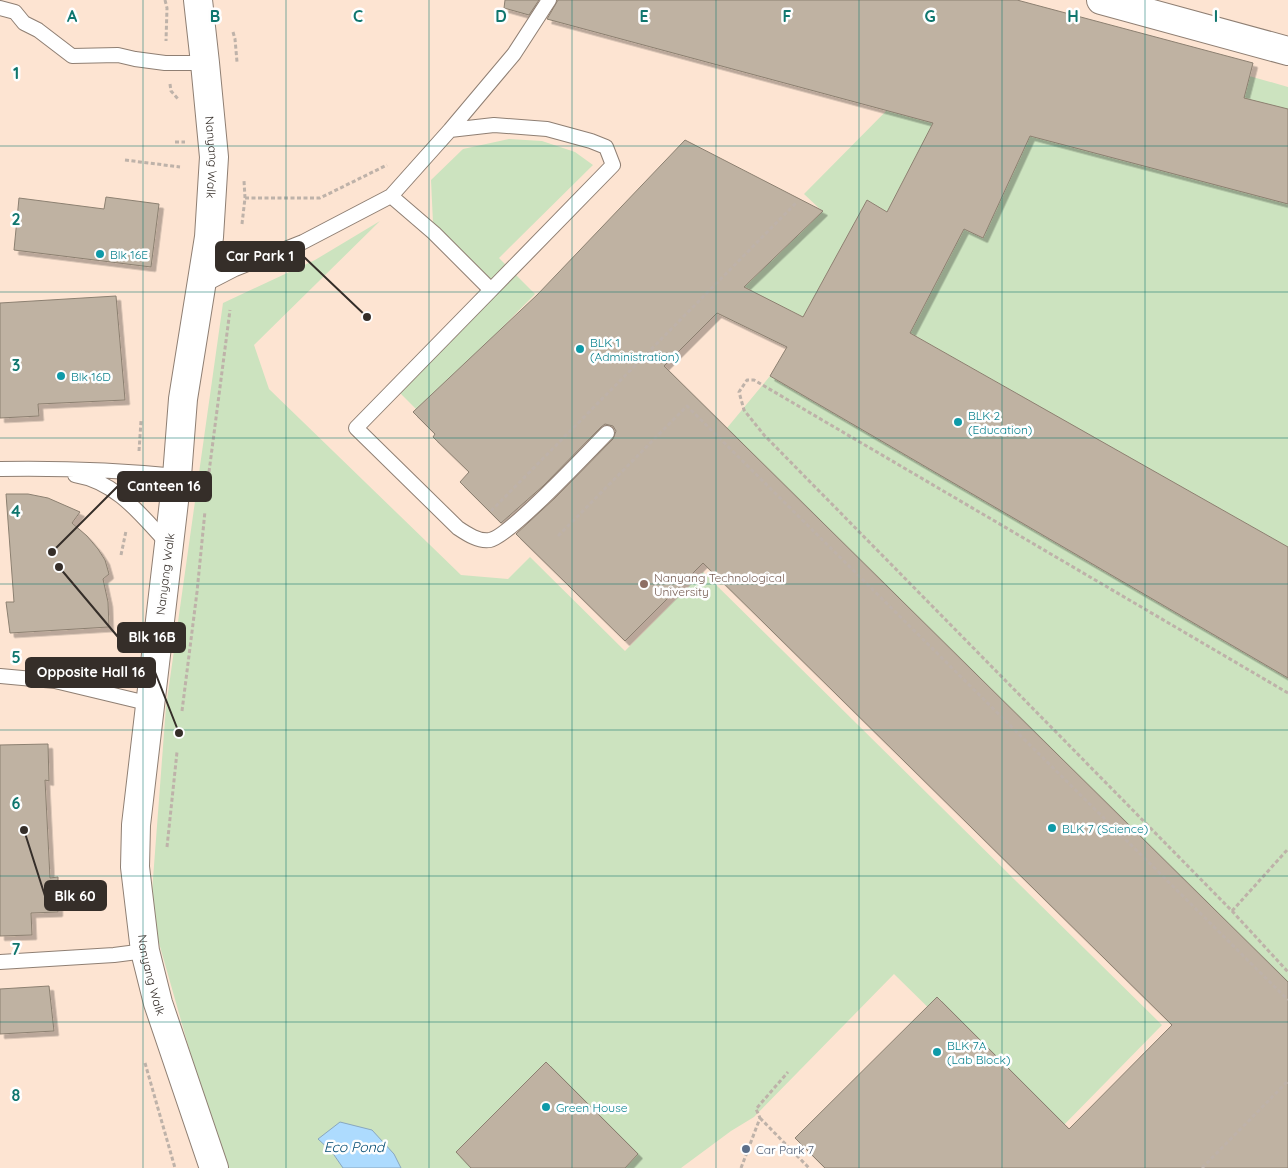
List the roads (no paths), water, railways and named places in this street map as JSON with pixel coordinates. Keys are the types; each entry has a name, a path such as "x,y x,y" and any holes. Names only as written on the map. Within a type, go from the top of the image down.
{"street":[{"name":"Nanyang Walk","path":"198,0 206,63 214,157 209,237 183,399 177,476 136,825 136,867 145,951 164,1021 214,1168"},
{"path":"1101,0 1288,51"},
{"path":"1168,0 1288,33"}],"lane":[{"path":"202,286 235,269 303,242 391,196 514,54 548,0"},
{"path":"0,8 15,12 24,23 38,30 72,56 118,55 165,63 206,63"},
{"path":"450,130 494,125 548,129 606,147 613,165 356,428 458,528 478,538 490,540 511,528 608,433"},
{"path":"391,196 434,233 491,290"},
{"path":"0,469 137,472 177,476"},
{"path":"35,469 86,477 113,489 131,503 169,545"},
{"path":"0,676 55,681 151,704"},
{"path":"0,962 114,955 145,951"}],"water":[{"name":"Eco Pond","path":"340,1122 372,1130 394,1154 401,1168 343,1168 332,1152 318,1139"}],"place":[{"name":"Blk 16E","path":"100,254"},
{"name":"Car Park 1","path":"367,317"},
{"name":"BLK 1 (Administration)","path":"580,349"},
{"name":"Blk 16D","path":"61,376"},
{"name":"BLK 2 (Education)","path":"958,422"},
{"name":"Canteen 16","path":"52,552"},
{"name":"Blk 16B","path":"59,567"},
{"name":"Nanyang Technological University","path":"644,584"},
{"name":"Opposite Hall 16","path":"179,733"},
{"name":"BLK 7 (Science)","path":"1052,828"},
{"name":"Blk 60","path":"24,830"},
{"name":"BLK 7A (Lab Block)","path":"937,1052"},
{"name":"Green House","path":"546,1107"},
{"name":"Car Park 7","path":"746,1149"}]}
